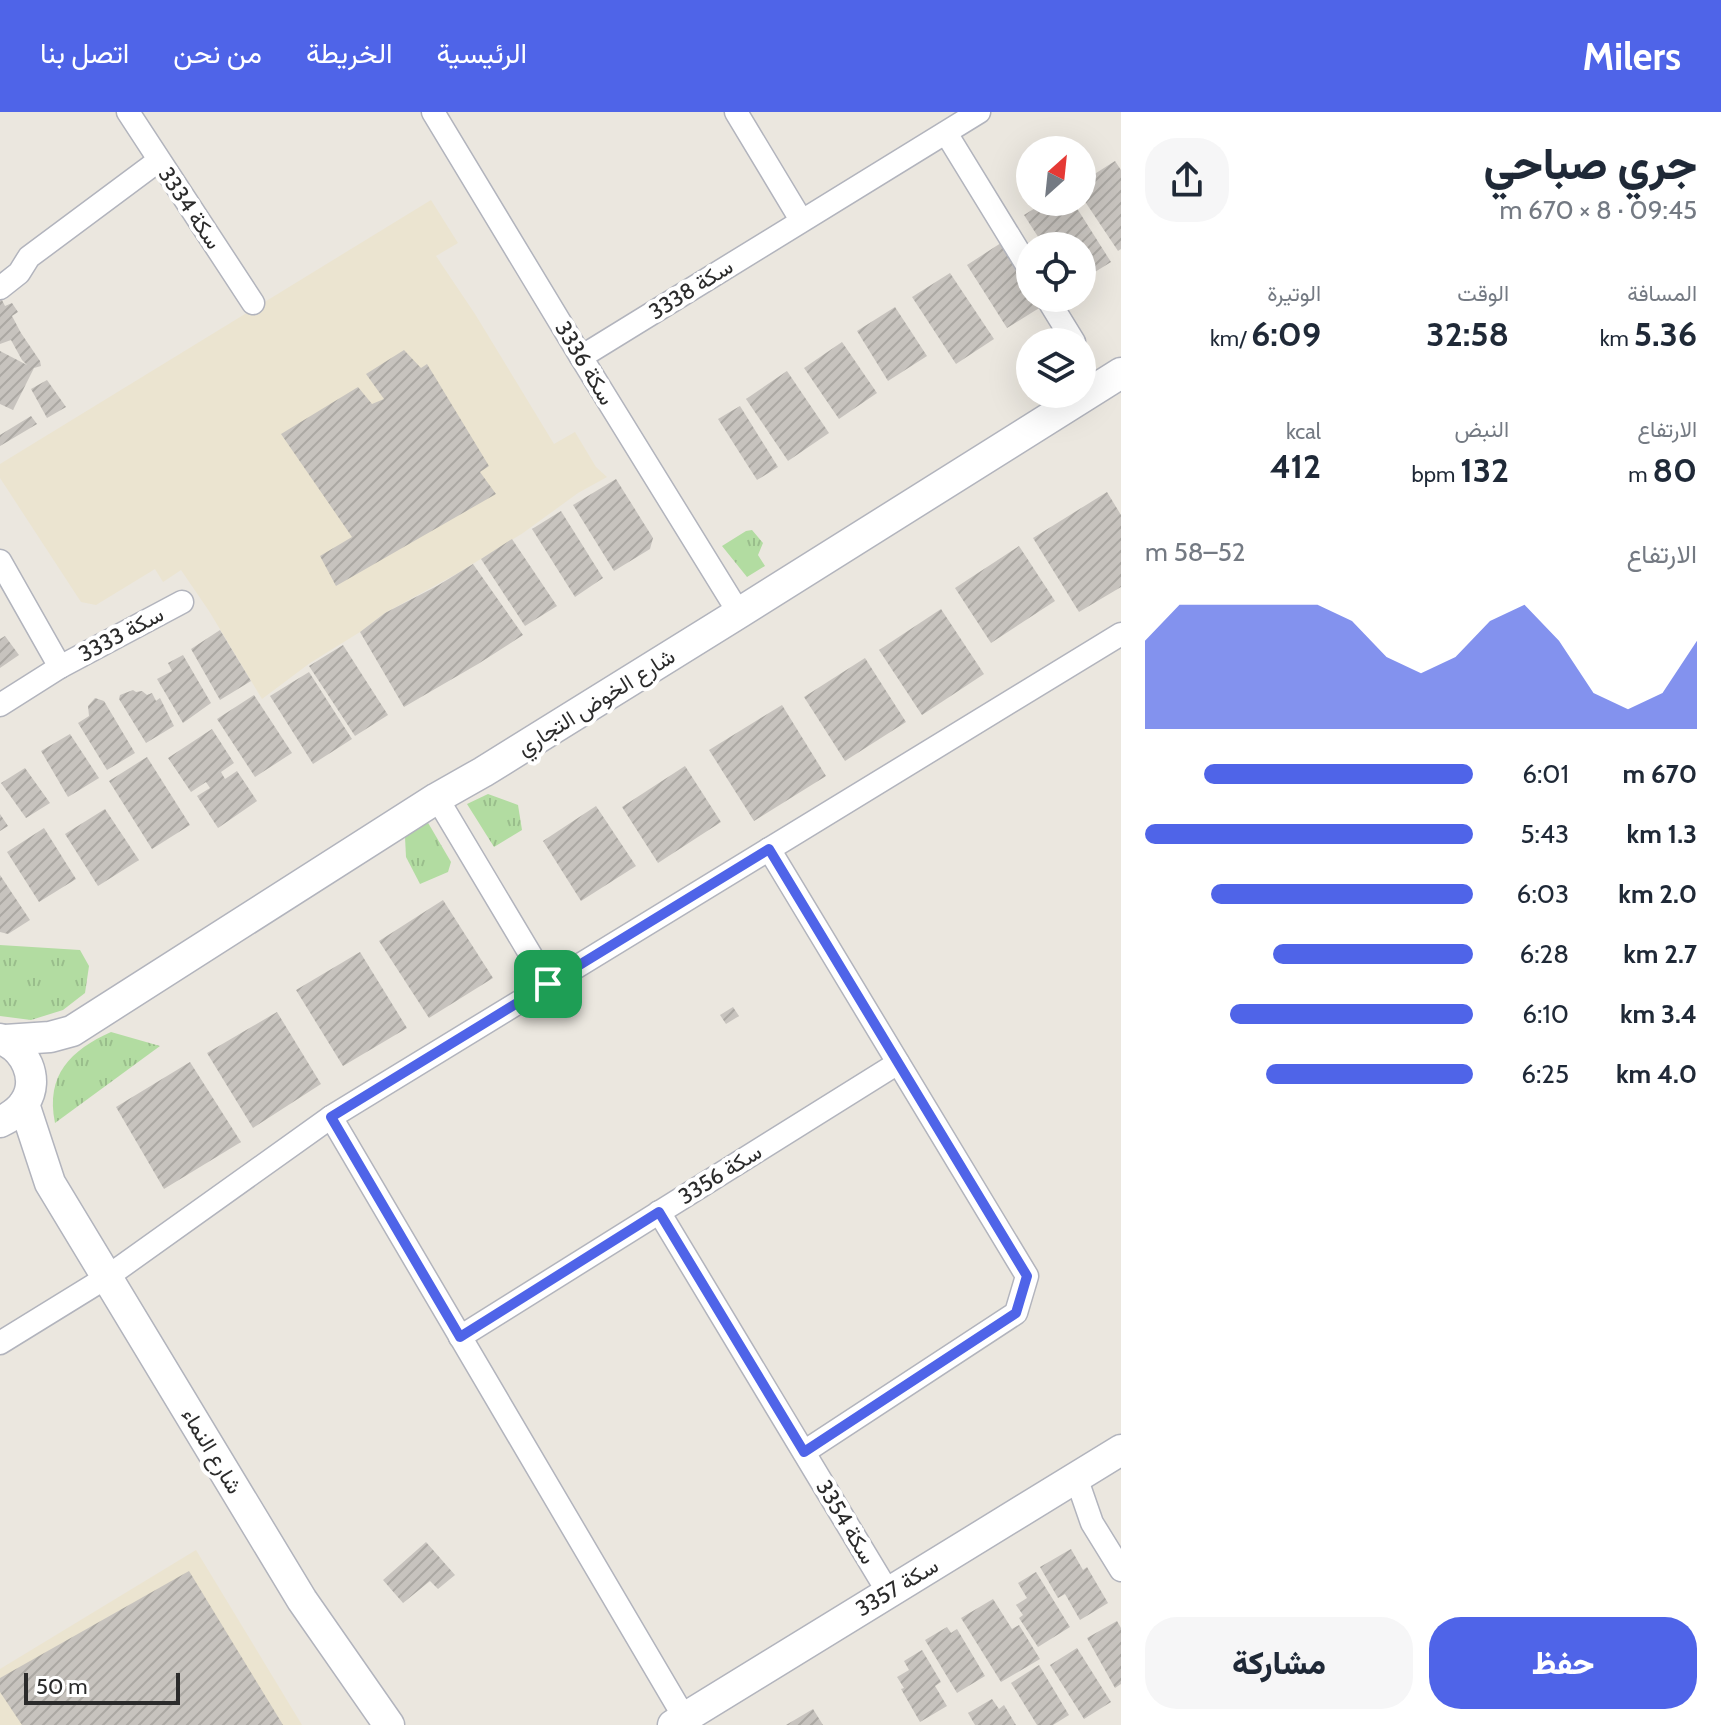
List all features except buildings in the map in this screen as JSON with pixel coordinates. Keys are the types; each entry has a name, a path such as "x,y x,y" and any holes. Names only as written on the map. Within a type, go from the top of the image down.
{"street":[{"name":"سكة 3334","path":"128,112 253,303"},
{"name":"سكة 3336","path":"433,112 739,613"},
{"path":"736,112 801,220"},
{"name":"سكة 3338","path":"581,357 979,112"},
{"path":"946,133 1016,247"},
{"path":"0,288 19,273 29,257 158,161"},
{"name":"شارع الخوض التجاري","path":"2,1040 28,1040 72,1031 437,798 1121,373"},
{"name":"سكة 3333","path":"0,561 60,667"},
{"name":"سكة 3333","path":"0,705 60,667 182,602"},
{"path":"0,1343 107,1277 331,1117 1121,634"},
{"path":"437,798 548,984"},
{"path":"769,849 1027,1276 1016,1313 804,1452"},
{"name":"شارع الخوض التجاري","path":"18,1105 72,1031"},
{"name":"شارع النماء","path":"2,1040 27,1062 31,1075 18,1105 50,1183 302,1600 385,1722"},
{"name":"سكة 3356","path":"460,1337 898,1063"},
{"path":"331,1117 679,1721"},
{"name":"شارع النماء","path":"0,1133 50,1183"},
{"name":"سكة 3354","path":"659,1212 888,1592"},
{"name":"سكة 3357","path":"679,1721 1121,1450"},
{"path":"1076,1477 1092,1523 1121,1570"}],"shaded area":[{"path":"431,200 458,243 436,256 554,444 575,432 596,467 607,477 458,573 385,613 262,699 181,570 163,582 155,569 96,605 81,602 0,478 0,464"},
{"path":"196,1550 302,1725 0,1725 0,1669"}],"green space":[{"path":"752,530 763,543 758,555 765,566 747,577 722,546"},
{"path":"488,794 518,805 522,830 494,847 467,804"},
{"path":"427,821 451,862 448,872 420,884 406,857 405,837"},
{"path":"0,945 80,950 89,966 85,993 63,1010 31,1020 0,1016"},
{"path":"111,1032 160,1046 55,1123 54,1091 64,1066 84,1047"}],"route":[{"path":"769,849 1027,1276 1016,1313 804,1452 659,1212 460,1337 331,1117 548,984 769,849"}]}
